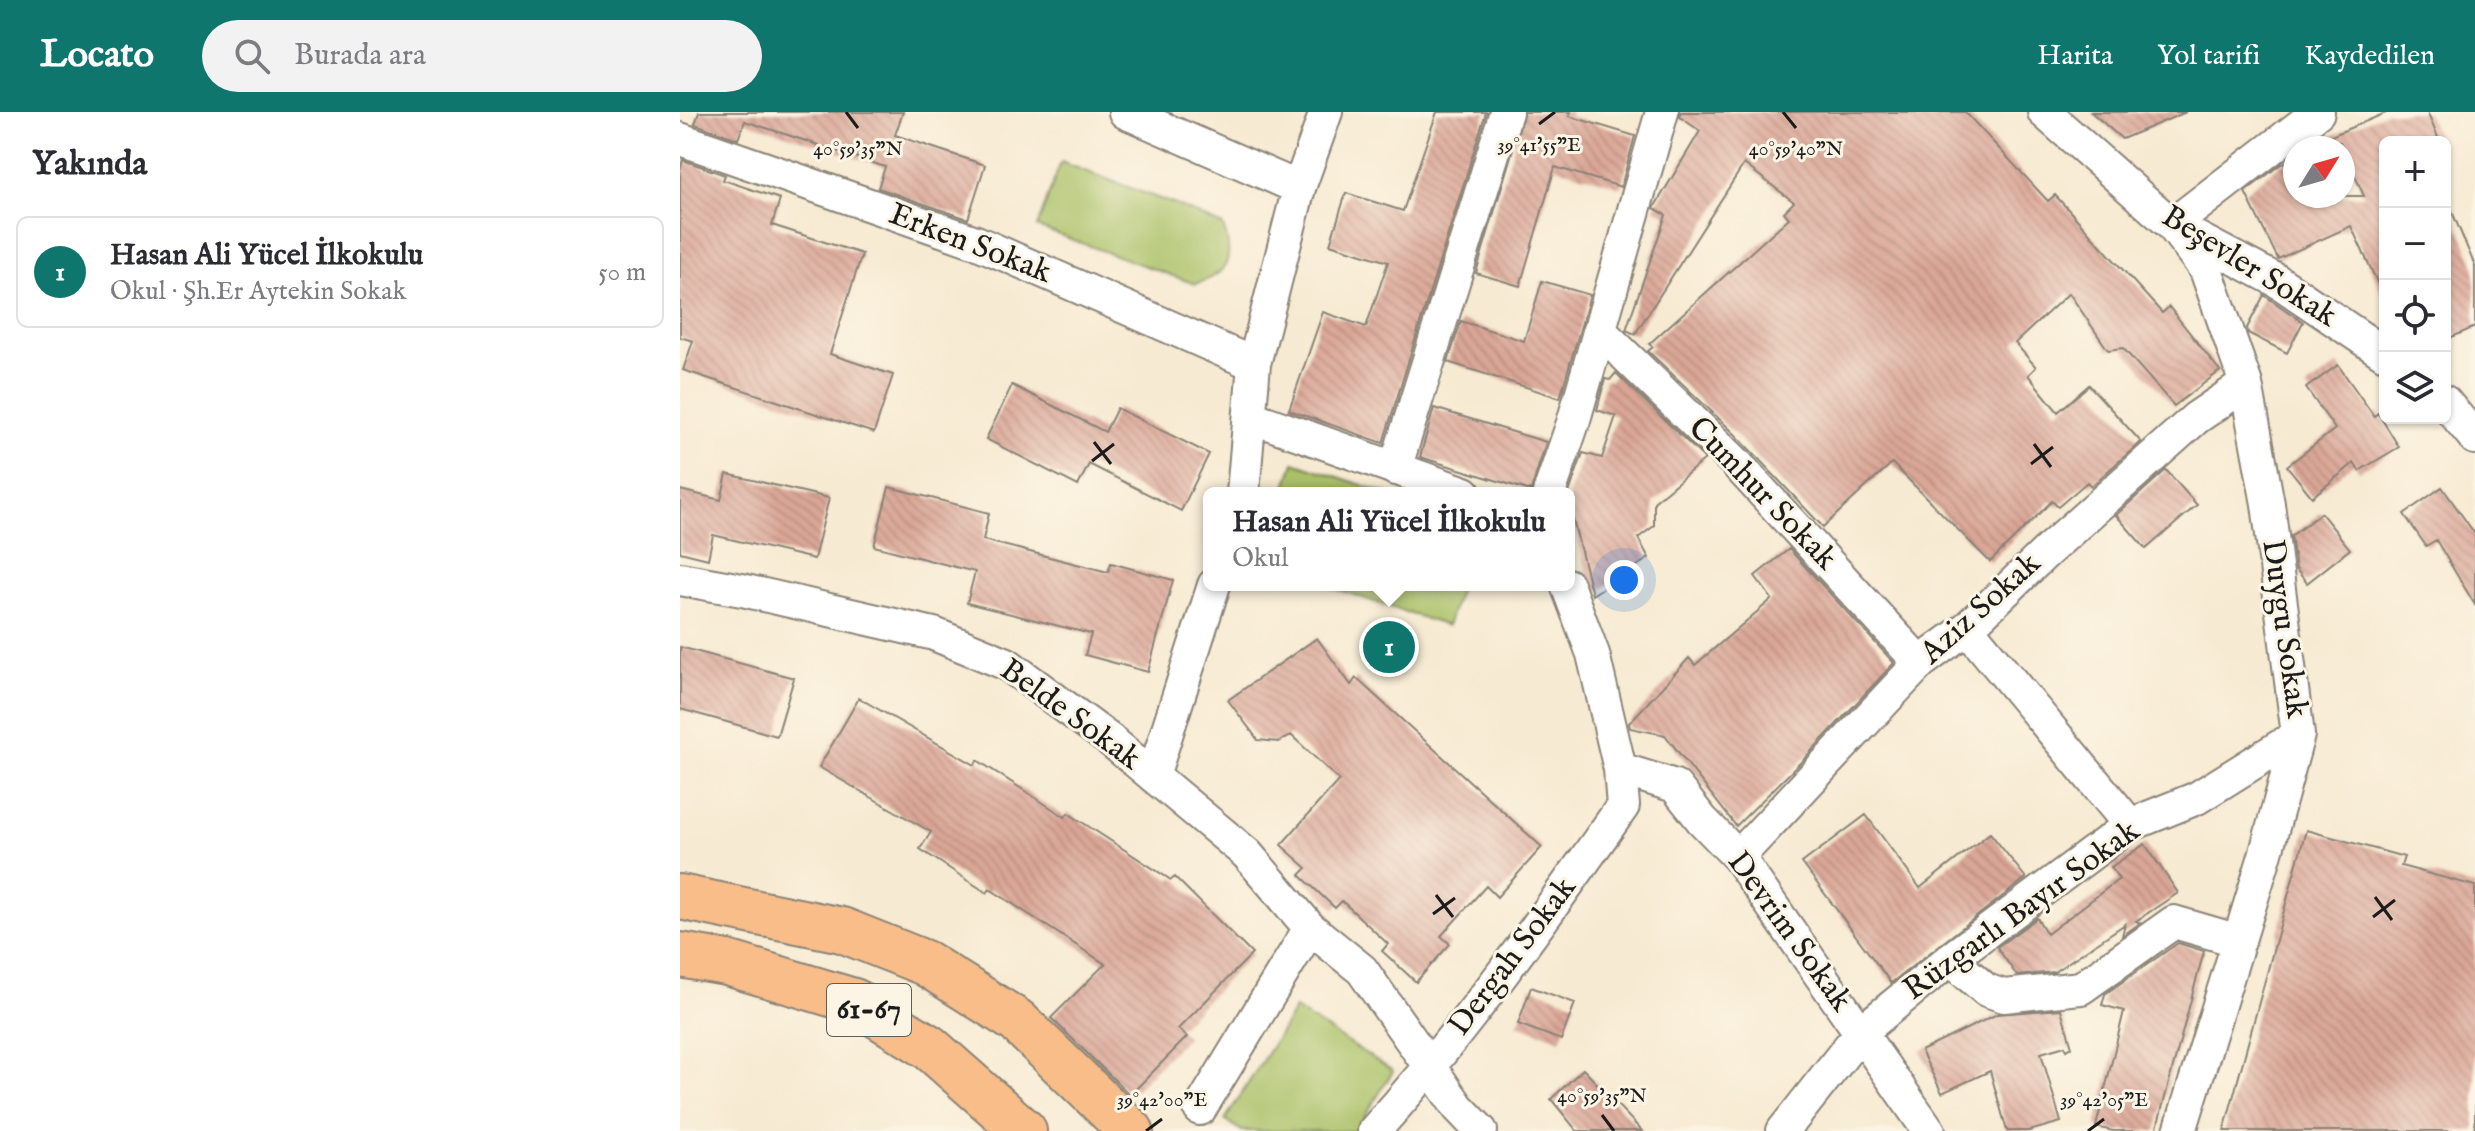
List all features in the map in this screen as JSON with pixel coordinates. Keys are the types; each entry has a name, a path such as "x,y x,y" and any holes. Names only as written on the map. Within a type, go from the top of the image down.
{"main road":[{"name":"61-67","path":"680,897 842,930 925,963 1017,1021 1159,1131"},
{"name":"61-67","path":"681,955 834,1024 912,1070 985,1131"},
{"name":"61-67","path":"681,955 727,963 854,1001 929,1047 1024,1131"},
{"name":"61-67","path":"1017,1021 1131,1131"}],"street":[{"path":"1125,112 1299,188"},
{"path":"1244,487 1254,364 1299,188 1326,112"},
{"path":"1395,469 1506,112"},
{"path":"1551,487 1573,423 1662,112"},
{"name":"Beşevler Sokak","path":"2044,112 2172,225 2276,280 2382,352"},
{"path":"2172,225 2318,112"},
{"name":"Erken Sokak","path":"680,139 976,242 1254,364"},
{"name":"Duygu Sokak","path":"2172,225 2206,270 2246,384 2268,504 2298,735 2180,1131"},
{"name":"Cumhur Sokak","path":"1599,330 1733,460 1920,663"},
{"name":"Aziz Sokak","path":"1738,857 1920,663 1967,628 2045,553 2196,418 2246,384"},
{"path":"2451,409 2475,438"},
{"path":"1251,417 1448,487"},
{"name":"Belde Sokak","path":"680,579 934,634 1019,673 1110,740 1247,854 1310,928 1362,970 1458,1107 1481,1131"},
{"path":"1153,776 1212,591"},
{"name":"Dergah Sokak","path":"1374,1131 1430,1069 1623,806 1620,769 1593,654 1569,591"},
{"path":"1967,628 2130,825"},
{"name":"Rüzgarlı Bayır Sokak","path":"1783,1131 1861,1032 1950,959 2130,825 2197,798 2298,735"},
{"name":"Devrim Sokak","path":"1620,769 1675,786 1738,857 1929,1131"},
{"path":"1950,959 1986,990 2004,996 2081,988 2174,922 2239,941"},
{"path":"1200,1109 1310,928"}],"green space":[{"path":"1061,162 1223,226 1228,248 1226,264 1215,276 1195,284 1037,227"},
{"path":"1294,462 1368,487 1286,487"},
{"path":"1342,591 1459,591 1447,626"},
{"path":"1295,1009 1393,1071 1356,1131 1242,1131 1225,1120"}],"building":[{"path":"699,112 903,112 895,135 985,165 968,219 878,188 885,167 745,121 738,139 695,124"},
{"path":"1437,112 1486,112 1383,443 1289,410 1323,312 1366,327 1388,262 1330,244 1346,193 1403,211"},
{"path":"1524,112 1571,112 1569,116 1635,136 1621,187 1555,167 1520,286 1476,273"},
{"path":"1680,112 1965,112 2048,201 2055,195 2162,313 2169,307 2220,371 2174,406 2123,348 2108,350 2069,293 2015,343 2036,367 2028,375 2058,412 2089,385 2141,442 2091,486 2087,482 2058,507 2052,501 1990,562 1892,463 1823,527 1735,434 1648,351 1653,347 1649,344 1789,218 1784,212 1794,202 1744,164 1635,334 1626,330 1666,215 1654,208 1700,131 1680,117"},
{"path":"2091,112 2186,112 2122,139"},
{"path":"2388,112 2427,112 2437,136 2379,136 2379,286 2351,226 2278,259 2245,192 2283,163 2283,208 2355,208 2355,196 2364,196 2355,176 2355,136 2331,136"},
{"path":"683,160 725,175 723,180 780,199 772,225 862,254 830,354 893,375 874,433 683,370 693,341 680,337 680,170"},
{"path":"2451,209 2475,266 2475,327 2451,337"},
{"path":"1542,281 1590,295 1560,398 1448,362 1461,321 1524,341"},
{"path":"2264,295 2303,322 2287,353 2248,333 2247,328"},
{"path":"2338,365 2374,416 2378,413 2379,424 2385,424 2399,447 2359,471 2354,463 2312,497 2287,466 2335,429 2306,388"},
{"path":"1616,373 1705,459 1654,502 1654,526 1638,538 1649,558 1592,595 1575,528 1575,487 1571,487 1583,453 1602,458 1616,416 1597,410 1605,379 1610,380"},
{"path":"1012,385 1105,432 1117,408 1209,454 1181,511 1089,464 1078,486 986,439"},
{"path":"1434,408 1546,442 1532,487 1518,487 1420,457"},
{"path":"2166,470 2197,505 2146,549 2116,515"},
{"path":"727,474 829,498 814,559 713,535 708,559 680,552 680,490 721,500"},
{"path":"889,487 989,513 983,540 1108,572 1111,563 1173,580 1148,672 1085,655 1091,634 967,603 975,572 874,546"},
{"path":"2442,487 2475,534 2475,605 2436,540 2426,546 2404,514"},
{"path":"2321,513 2350,549 2307,583 2296,569 2291,536"},
{"path":"1789,549 1894,663 1736,826 1665,735 1630,728 1629,723 1689,658 1695,665 1772,599 1755,576"},
{"path":"1317,638 1351,685 1356,678 1542,847 1497,897 1486,886 1441,936 1450,944 1416,982 1382,951 1388,944 1342,901 1335,908 1300,875 1307,868 1281,845 1339,780 1291,735 1279,742 1258,740 1228,700"},
{"path":"680,647 794,678 777,736 680,709"},
{"path":"859,698 975,765 977,760 1065,817 1068,813 1171,880 1175,877 1252,954 1178,1029 1187,1037 1130,1095 1051,1018 1105,964 990,889 987,893 920,849 931,832 819,767"},
{"path":"1866,815 1920,888 1990,833 2026,878 1891,983 1802,863"},
{"path":"2306,830 2404,857 2401,866 2475,886 2475,1131 2224,1131"},
{"path":"2145,844 2178,893 2136,921 2140,923 2122,936 2125,924 2054,972 2017,976 1997,947 2037,918 2047,934 2119,879 2111,867"},
{"path":"2178,943 2204,951 2156,1131 2113,1131 2096,1127 2124,1011 2102,1005 2105,994"},
{"path":"1531,987 1575,1003 1561,1040 1518,1024"},
{"path":"2061,1009 2072,1047 2041,1053 2061,1122 2029,1131 2007,1131 1990,1071 1942,1093 1921,1051 1997,1014"},
{"path":"1583,1069 1642,1131 1577,1131 1551,1099"}],"place":[{"name":"Hasan Ali Yücel İlkokulu","path":"1389,647"}]}
